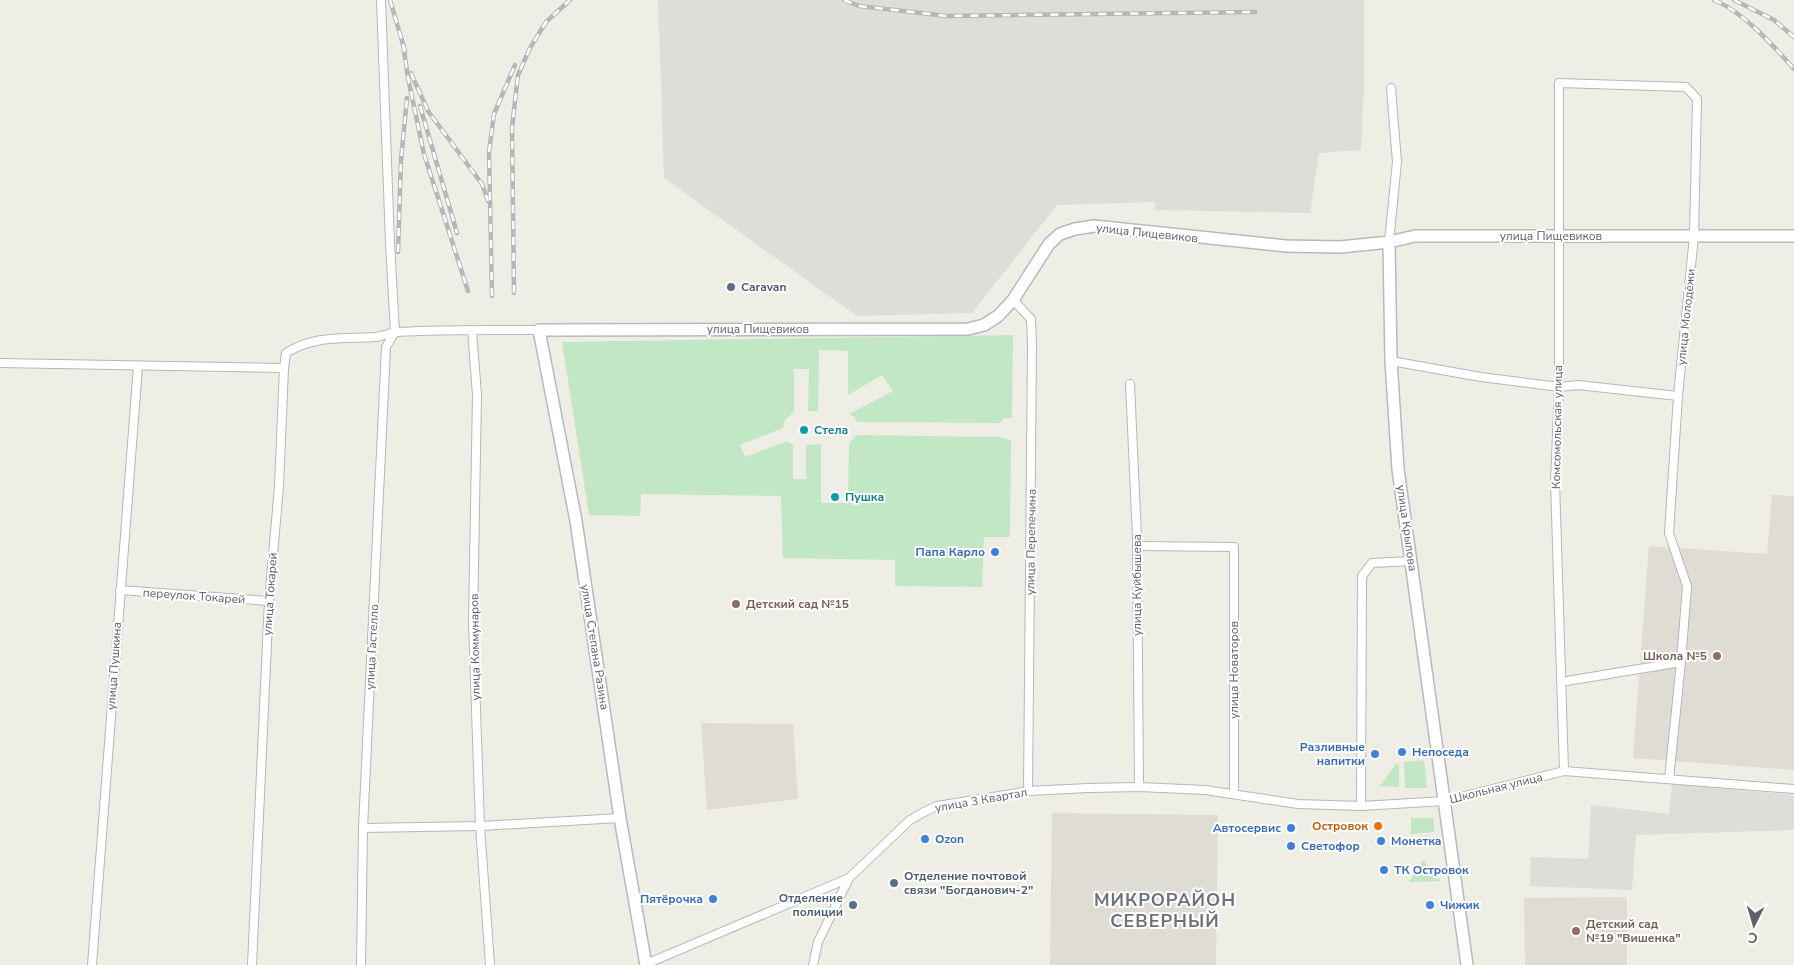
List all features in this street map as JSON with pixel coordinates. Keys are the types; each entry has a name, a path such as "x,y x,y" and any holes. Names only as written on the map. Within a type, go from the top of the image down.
{"main road":[{"name":"улица Пищевиков","path":"539,330 968,329 984,325 998,316 1013,300 1049,244 1060,234 1094,226 1286,246 1340,247 1389,242 1415,236 1794,236"},
{"name":"улица Крылова","path":"1389,242 1391,361 1398,469 1468,965"},
{"name":"улица Степана Разина","path":"539,330 576,521 620,818 646,964"}],"street":[{"path":"381,0 395,332"},
{"name":"Комсомольская улица","path":"1564,771 1554,481 1559,387 1559,83 1686,87 1697,100"},
{"name":"улица Крылова","path":"1389,242 1397,162 1391,88"},
{"name":"улица Молодёжи","path":"1682,662 1687,586 1669,533 1678,396 1694,236 1697,100"},
{"name":"улица Перепечина","path":"1013,300 1031,319 1032,345 1028,791"},
{"name":"улица Коммунаров","path":"472,330 477,395 473,622 480,826 490,965"},
{"name":"улица Пищевиков","path":"284,368 286,353 296,346 315,340 378,337 395,332 539,330"},
{"name":"улица Гастелло","path":"361,965 363,828 386,347 395,332"},
{"path":"1391,361 1481,377 1559,387 1578,385 1678,396"},
{"path":"0,363 284,368"},
{"name":"улица Пушкина","path":"92,965 138,366"},
{"name":"улица Токарей","path":"252,965 268,601 279,486 284,368"},
{"name":"улица Куйбышева","path":"1130,384 1137,546 1139,787"},
{"name":"улица Новаторов","path":"1137,546 1234,547 1234,794"},
{"path":"1362,806 1362,576 1372,563 1412,561"},
{"name":"переулок Токарей","path":"120,590 268,601"},
{"path":"1561,682 1682,662 1669,779"},
{"name":"Школьная улица","path":"1139,787 1234,794 1298,804 1362,806 1445,801 1564,771 1794,789"},
{"name":"улица 3 Квартал","path":"849,878 910,820 937,806 1028,791 1139,787"},
{"path":"363,828 480,826 620,818"},
{"path":"646,964 849,878"},
{"path":"813,965 818,942 849,878"}],"shaded area":[{"path":"658,0 1364,0 1364,88 1361,150 1319,153 1310,213 1155,210 1155,202 1057,205 972,313 857,316 664,178"},
{"name":"Школа №5","path":"1772,495 1794,496 1794,770 1633,758 1649,546 1767,554"},
{"path":"701,723 793,724 798,799 707,810"},
{"path":"1672,784 1794,795 1794,830 1636,835 1632,890 1530,886 1531,857 1588,859 1591,805 1669,814"},
{"path":"1052,813 1218,815 1216,965 1050,965"},
{"name":"Детский сад №19 \"Вишенка\"","path":"1627,897 1627,965 1525,965 1524,898"}],"green space":[{"path":"1013,335 1012,418 1004,418 1000,423 857,422 855,417 849,414 893,391 882,375 848,395 848,351 819,350 818,411 808,411 809,369 794,369 794,412 785,420 783,428 740,445 745,457 787,441 793,445 793,479 806,479 806,445 821,444 821,503 848,503 849,444 856,435 1000,437 1011,440 1010,537 984,537 982,587 895,586 895,560 783,558 781,496 641,494 640,516 589,515 562,342"},
{"path":"1424,760 1427,788 1405,788 1404,762"},
{"path":"1399,763 1399,787 1380,786 1395,765"},
{"path":"1411,818 1434,818 1434,832 1411,834"},
{"path":"1423,860 1441,881 1409,882"}],"railway":[{"path":"390,0 405,51"},
{"path":"514,293 512,128 518,75 530,48 546,22 570,0"},
{"path":"844,0 859,6 947,16 1255,12"},
{"path":"1714,0 1725,5 1747,21 1794,69"},
{"path":"1734,0 1774,20 1794,37"},
{"path":"403,44 424,154 468,291"},
{"path":"492,296 489,152 494,114 515,65"},
{"path":"411,73 428,111 482,184 488,201"},
{"path":"398,252 401,160 407,98"},
{"path":"420,106 457,233"}],"place":[{"name":"Caravan","path":"731,287"},
{"name":"Стела","path":"804,430"},
{"name":"Пушка","path":"835,497"},
{"name":"Папа Карло","path":"995,552"},
{"name":"Детский сад №15","path":"736,604"},
{"name":"Школа №5","path":"1717,656"},
{"name":"Непоседа","path":"1402,752"},
{"name":"Разливные напитки","path":"1375,754"},
{"name":"Островок","path":"1378,826"},
{"name":"Автосервис","path":"1291,828"},
{"name":"Ozon","path":"925,839"},
{"name":"Монетка","path":"1381,841"},
{"name":"Светофор","path":"1291,846"},
{"name":"ТК Островок","path":"1384,870"},
{"name":"Отделение почтовой связи \"Богданович-2\"","path":"894,883"},
{"name":"Пятёрочка","path":"713,899"},
{"name":"Отделение полиции","path":"853,905"},
{"name":"Чижик","path":"1430,905"},
{"name":"Детский сад №19 \"Вишенка\"","path":"1576,931"}],"district":[{"name":"МИКРОРАЙОН СЕВЕРНЫЙ","path":"1165,910"}]}
